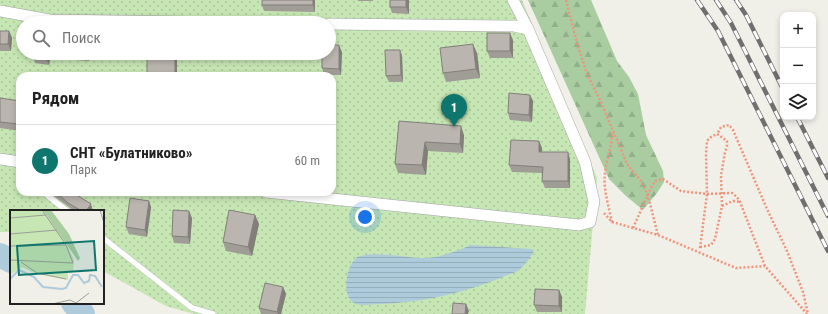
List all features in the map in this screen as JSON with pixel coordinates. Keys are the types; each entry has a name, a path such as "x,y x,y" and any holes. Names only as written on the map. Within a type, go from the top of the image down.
{"street":[{"path":"304,196 579,225 590,222 594,202 585,162 528,28 513,0"},
{"path":"0,11 28,16"},
{"path":"336,24 514,26 528,28"},
{"path":"0,159 16,161"}],"lane":[{"path":"48,196 66,210"},
{"path":"104,239 192,308 212,314"}],"path":[{"path":"566,0 577,44 587,74 600,100 626,164 641,181 648,196 658,235"},
{"path":"699,252 707,194 706,147 711,137 717,134 721,127 729,125 733,130 766,209 787,251 802,292 808,314"},
{"path":"612,132 612,145 608,153 604,176 612,222"},
{"path":"700,247 711,245 715,240 722,206 721,176 727,141 717,134"},
{"path":"633,228 655,181 663,178 681,192 707,194 732,193 737,196 740,202 765,266 808,314"},
{"path":"722,206 733,201 740,202"},
{"path":"594,202 612,222 658,235 736,268 765,266"}],"green space":[{"path":"0,0 522,0 597,178 585,314 194,314 166,306 104,272 104,210 10,210 10,232 0,232"},
{"path":"528,0 591,0 617,61 629,77 638,94 646,135 663,171 664,182 643,210 609,179"}],"water":[{"path":"471,245 532,249 534,251 525,264 516,272 490,282 443,296 410,302 362,305 352,302 347,294 346,282 348,271 351,264 357,257 380,254 425,258 439,256"}],"building":[{"path":"262,0 313,0 313,5 262,5"},
{"path":"390,0 406,0 406,7 390,7"},
{"path":"0,31 9,31 8,44 0,44"},
{"path":"487,33 510,33 510,51 487,51"},
{"path":"473,44 476,69 443,73 440,48"},
{"path":"336,45 339,45 339,69 322,68 322,60 336,60"},
{"path":"385,50 400,50 401,75 386,76"},
{"path":"147,60 175,60 175,72 147,72"},
{"path":"509,93 530,95 529,115 508,113"},
{"path":"0,98 16,100 16,124 0,122"},
{"path":"399,121 461,126 460,144 425,142 422,165 395,164"},
{"path":"511,140 539,141 539,152 568,152 568,181 542,181 543,167 509,165"},
{"path":"60,196 78,196 91,204 87,210 80,210 68,203"},
{"path":"130,198 149,201 145,230 126,227"},
{"path":"173,210 189,211 188,237 172,236"},
{"path":"229,210 255,215 248,247 223,242"},
{"path":"265,283 283,287 277,312 259,308"},
{"path":"535,289 559,290 559,306 534,305"},
{"path":"453,303 466,304 465,314 452,314"}],"waterway":[{"path":"0,255 10,260"},
{"path":"74,304 83,314"}],"railway":[{"path":"697,0 718,31 828,251"},
{"path":"716,0 731,23 828,216"},
{"path":"736,0 746,15 780,84"},
{"path":"799,120 828,178"}],"place":[{"name":"СНТ «Булатниково»","path":"454,127"}]}
